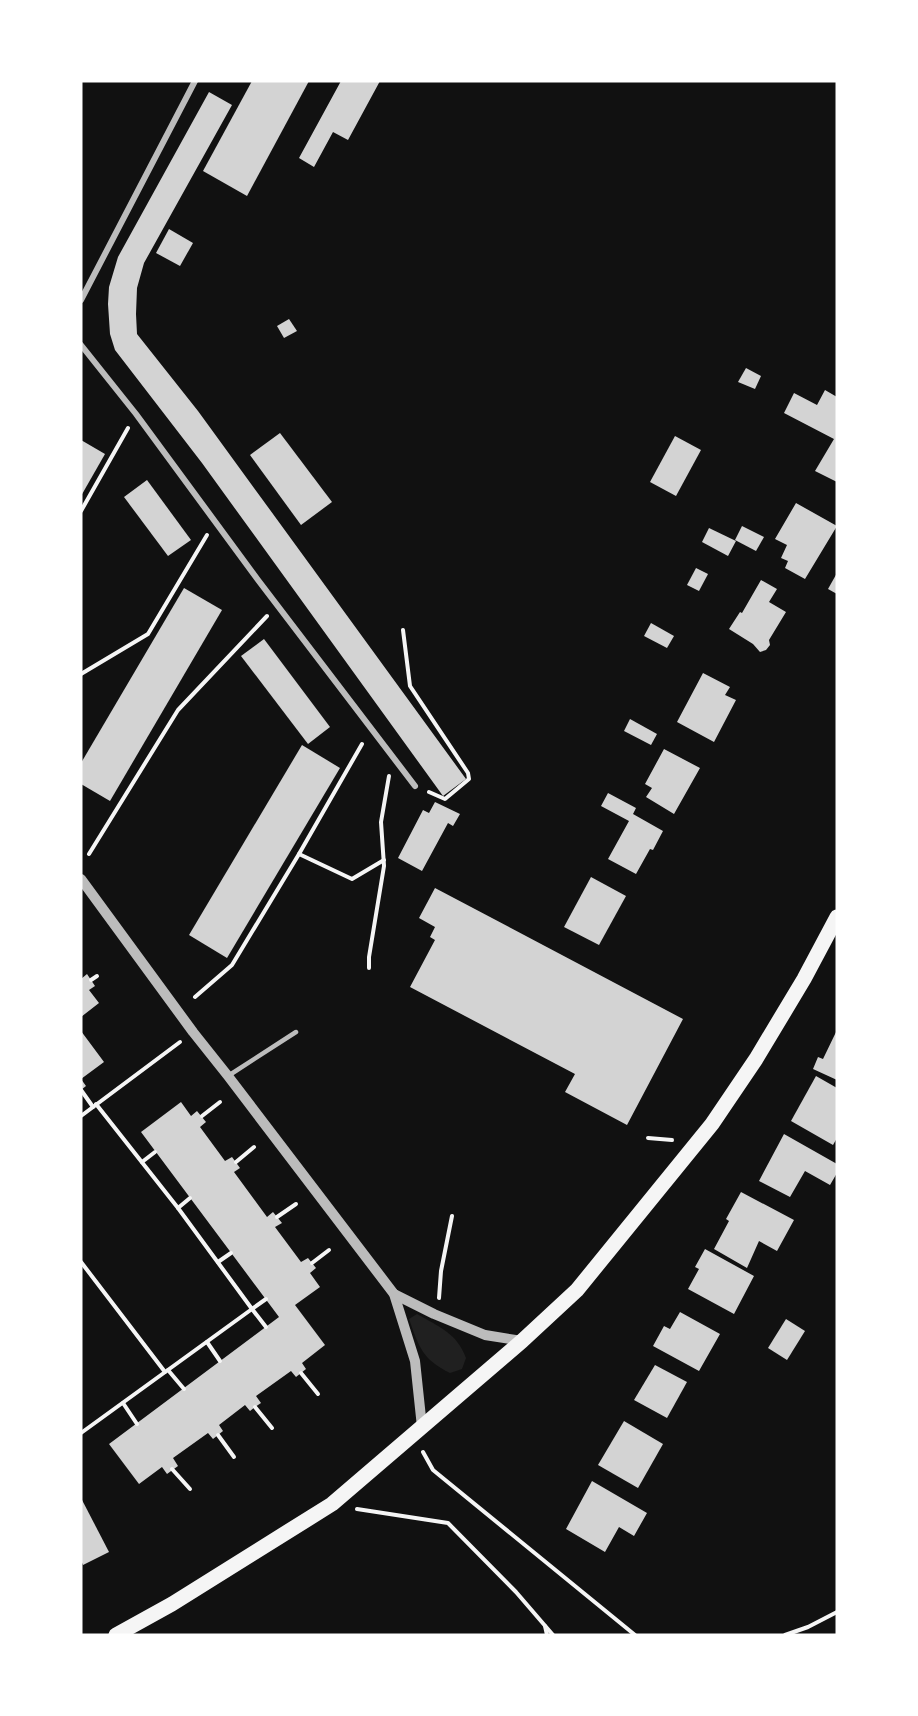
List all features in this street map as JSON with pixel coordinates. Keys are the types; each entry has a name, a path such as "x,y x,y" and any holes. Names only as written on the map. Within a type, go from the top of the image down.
{"main road":[{"path":"116,1635 202,1586 332,1504 522,1341 577,1290 712,1124 756,1059 804,979 837,917"}],"street":[{"path":"81,300 195,81"},
{"path":"81,345 136,414 370,729 415,786"},
{"path":"81,879 193,1032 394,1294 415,1361 419,1381 422,1427"},
{"path":"394,1294 434,1314 485,1335 522,1341"}],"lane":[{"path":"228,1076 296,1032"}],"path":[{"path":"81,511 136,414"},
{"path":"81,674 148,634 215,522"},
{"path":"89,854 178,710 278,605"},
{"path":"403,630 410,686 468,773 469,779 445,799 415,786"},
{"path":"195,996 232,965 299,854 370,729"},
{"path":"369,968 384,860 381,822 392,757"},
{"path":"299,854 352,879 384,860"},
{"path":"91,980 97,976"},
{"path":"81,1116 161,1057"},
{"path":"81,1090 178,1208 266,1327"},
{"path":"202,1116 220,1102"},
{"path":"648,1138 676,1140"},
{"path":"236,1162 254,1147"},
{"path":"142,1162 155,1152"},
{"path":"178,1208 190,1198"},
{"path":"278,1217 296,1204"},
{"path":"438,1302 441,1271 452,1216"},
{"path":"312,1263 329,1250"},
{"path":"218,1262 231,1253"},
{"path":"81,1262 167,1371 184,1389"},
{"path":"81,1433 266,1299"},
{"path":"207,1341 220,1361"},
{"path":"301,1373 318,1394"},
{"path":"123,1403 137,1424"},
{"path":"255,1407 272,1428"},
{"path":"422,1427 423,1454 433,1470 635,1635"},
{"path":"218,1435 234,1456"},
{"path":"172,1469 189,1489"},
{"path":"332,1504 448,1523 516,1592 553,1635"},
{"path":"785,1635 837,1612"},
{"path":"544,1626 547,1635"}],"shaded area":[{"path":"417,1314 440,1327 458,1342 466,1358 462,1369 450,1373 427,1357 419,1345 409,1319"}],"building":[{"path":"252,81 309,81 247,196 203,171"},
{"path":"341,81 380,81 348,140 333,132 314,167 299,158"},
{"path":"209,92 232,105 144,263 137,288 137,334 198,411 466,779 443,796 202,463 115,350 110,334 108,304 109,287 118,257"},
{"path":"169,229 193,243 180,266 156,253"},
{"path":"289,319 297,331 284,338 277,326"},
{"path":"746,368 761,376 755,389 738,382"},
{"path":"825,390 837,397 837,482 815,471 834,439 784,413 794,393 817,405"},
{"path":"280,433 332,502 301,525 250,455"},
{"path":"675,436 701,450 676,496 650,482"},
{"path":"81,440 105,454 81,496"},
{"path":"147,480 191,540 168,556 124,497"},
{"path":"796,503 837,526 805,579 785,568 788,561 781,558 787,545 775,539"},
{"path":"742,526 764,537 756,551 735,540"},
{"path":"709,528 736,541 728,556 702,542"},
{"path":"696,568 708,574 699,591 687,585"},
{"path":"837,573 837,594 828,589"},
{"path":"761,580 777,589 769,602 786,612 769,640 770,645 766,650 760,652 753,644 729,629 740,612 742,613"},
{"path":"184,588 222,610 110,801 81,784 81,763"},
{"path":"651,623 674,636 667,648 644,636"},
{"path":"264,639 330,727 308,744 241,656"},
{"path":"703,673 730,687 725,695 736,700 714,742 677,722"},
{"path":"630,719 657,734 651,745 624,731"},
{"path":"302,745 340,768 227,958 189,935"},
{"path":"664,749 700,768 674,814 646,797 652,788 645,784"},
{"path":"608,793 636,808 633,814 663,831 636,874 608,859 629,821 601,806"},
{"path":"435,802 460,814 453,826 448,823 422,871 398,858 423,810 429,813"},
{"path":"591,877 626,896 599,945 564,927"},
{"path":"435,888 683,1019 627,1125 565,1092 575,1074 410,987 435,940 430,937 435,927 419,918"},
{"path":"87,974 95,986 89,990 99,1003 81,1017 81,979"},
{"path":"837,1030 837,1080 813,1069 818,1057 823,1059"},
{"path":"81,1031 104,1062 81,1079"},
{"path":"816,1076 837,1088 837,1138 833,1145 791,1121"},
{"path":"81,1079 86,1086 81,1090"},
{"path":"181,1102 191,1116 197,1111 206,1122 200,1127 225,1161 232,1157 240,1168 234,1172 267,1217 273,1212 282,1223 275,1227 301,1262 308,1258 316,1268 310,1273 320,1287 295,1305 325,1345 302,1363 306,1369 296,1377 291,1371 256,1396 261,1403 250,1411 245,1405 219,1425 223,1431 213,1439 208,1433 173,1458 178,1466 167,1474 162,1467 139,1484 109,1444 279,1317 141,1132"},
{"path":"784,1134 837,1164 837,1173 830,1185 805,1171 790,1197 759,1181"},
{"path":"741,1192 794,1220 777,1251 759,1241 747,1268 714,1249 729,1221 726,1219"},
{"path":"705,1249 754,1276 734,1314 688,1289 699,1269 695,1267"},
{"path":"680,1312 720,1334 699,1371 653,1346 664,1326 670,1329"},
{"path":"786,1319 805,1331 787,1360 768,1348"},
{"path":"655,1365 687,1382 667,1418 634,1400"},
{"path":"624,1421 663,1444 638,1488 598,1465"},
{"path":"592,1481 647,1513 634,1536 619,1527 605,1552 566,1529"},
{"path":"81,1498 109,1552 83,1565 81,1560"}]}
